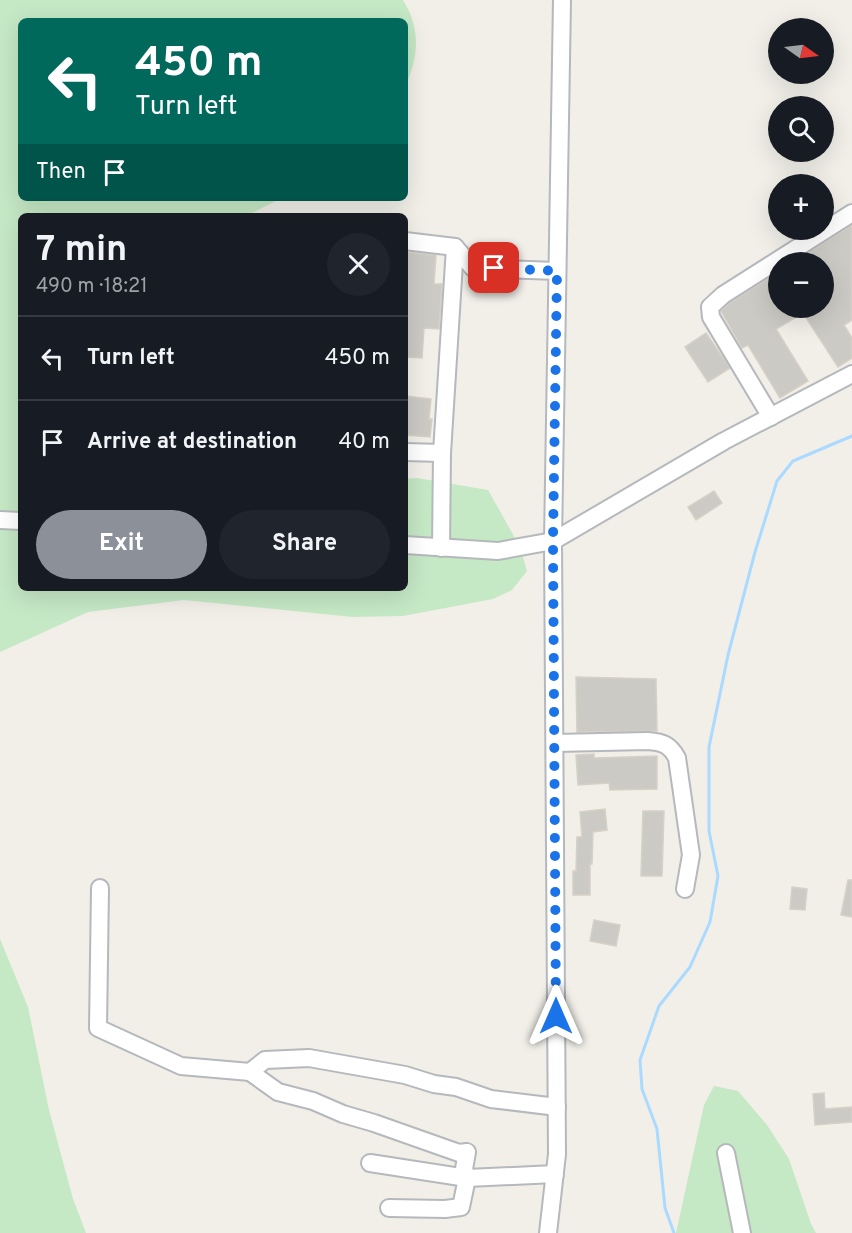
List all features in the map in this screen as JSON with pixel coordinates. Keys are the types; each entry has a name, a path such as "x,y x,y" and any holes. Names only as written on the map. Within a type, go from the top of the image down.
{"street":[{"path":"548,1233 557,1154 553,541 562,0"},
{"path":"771,417 711,317 710,307 723,295 852,213"},
{"path":"408,241 455,247 473,268"},
{"path":"441,548 442,453 455,247"},
{"path":"453,278 473,268 557,271"},
{"path":"408,545 498,551 553,541 724,441 852,374"},
{"path":"408,452 442,453"},
{"path":"0,520 18,521"},
{"path":"555,743 648,741 660,742 671,747 677,758 690,838 691,855 685,889"},
{"path":"100,888 98,1028 181,1066 250,1072 278,1092 313,1101 343,1114 459,1153 466,1152 464,1168 467,1178 461,1207 389,1208"},
{"path":"250,1072 265,1060 309,1058 405,1075 434,1084 456,1087 491,1099 557,1107"},
{"path":"726,1153 742,1233"},
{"path":"370,1163 467,1178 555,1174"}],"green space":[{"path":"0,0 403,0 413,21 416,43 408,80 408,18 18,18 18,201 276,201 252,213 18,213 18,591 408,591 408,479 417,478 488,490 520,547 527,571 512,590 493,599 403,616 353,617 184,600 88,612 0,652"},
{"path":"0,939 28,1007 49,1110 73,1199 86,1233 0,1233"},
{"path":"714,1086 738,1091 767,1125 789,1159 816,1233 676,1233 704,1105"}],"building":[{"path":"852,225 852,320 844,325 852,338 852,358 838,367 806,318 834,318 834,252 810,252 828,240 834,240 834,236"},
{"path":"408,252 436,255 434,284 442,284 439,329 424,328 422,358 408,357"},
{"path":"768,278 768,318 795,318 776,329 808,381 780,398 748,345 742,348 721,311 729,303"},
{"path":"706,333 730,368 708,382 685,347"},
{"path":"408,396 431,399 430,437 408,435"},
{"path":"714,491 722,503 696,520 688,507"},
{"path":"576,677 656,679 657,731 577,732"},
{"path":"594,754 594,758 657,756 657,789 610,790 609,783 578,785 576,755"},
{"path":"605,809 607,830 593,832 590,895 573,895 577,837 582,837 580,812"},
{"path":"643,811 664,811 662,876 641,876"},
{"path":"848,880 852,880 852,917 841,915"},
{"path":"792,887 807,889 805,910 790,909"},
{"path":"594,920 620,925 616,946 590,941"},
{"path":"824,1093 825,1109 852,1107 852,1122 815,1125 813,1094"}],"waterway":[{"path":"674,1233 665,1208 657,1129 642,1089 640,1060 659,1006 690,967 710,922 718,876 709,831 709,747 728,655 755,552 777,481 793,461 852,436"}],"route":[{"path":"494,268 557,271 553,541 556,1016"}]}
